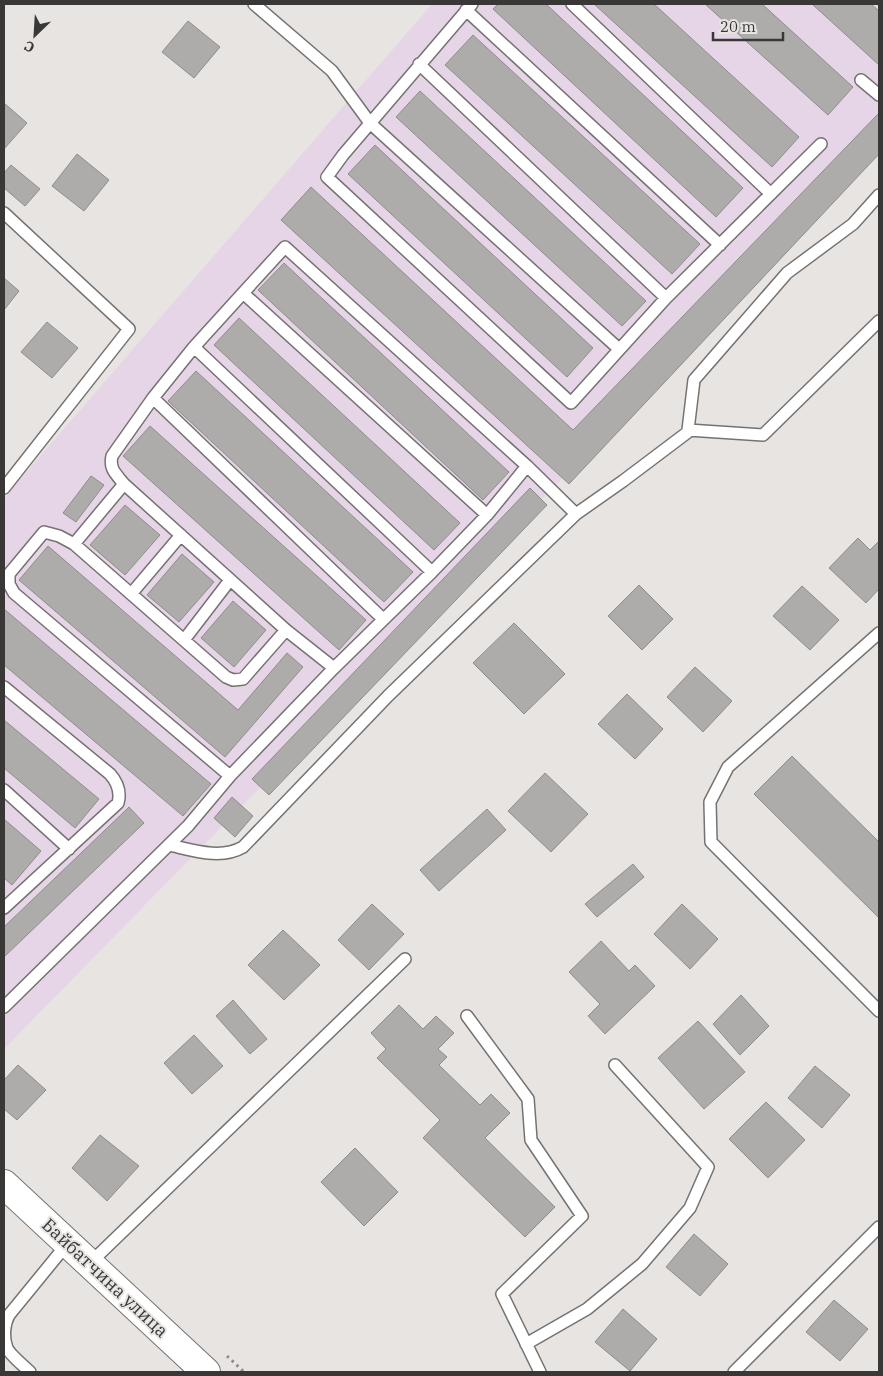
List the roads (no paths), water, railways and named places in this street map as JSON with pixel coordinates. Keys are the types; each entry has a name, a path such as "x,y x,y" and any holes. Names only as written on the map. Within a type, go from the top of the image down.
{"street":[{"name":"Байбатчина улица","path":"4,1184 206,1372"}],"lane":[{"path":"254,4 332,71 370,123 620,349"},
{"path":"572,4 770,194"},
{"path":"720,244 469,7 419,64 326,177 571,404 666,298 821,144"},
{"path":"419,64 666,298"},
{"path":"861,80 879,95"},
{"path":"169,845 219,853 236,851 243,846 388,696 576,514 688,432 694,380 786,273 853,224 879,195"},
{"path":"4,213 129,329 4,488"},
{"path":"334,668 286,630 124,484 114,473 110,464 112,456 153,398 194,347 285,247 527,466 576,514"},
{"path":"243,293 486,515"},
{"path":"688,430 763,436 879,321"},
{"path":"194,347 432,572"},
{"path":"153,398 383,619"},
{"path":"4,1007 188,826 230,776 486,515 527,466"},
{"path":"74,544 124,484"},
{"path":"230,776 14,593 9,584 9,574 44,532 59,536 74,544 226,676 233,680 243,679 286,630"},
{"path":"131,594 181,535"},
{"path":"184,640 230,580"},
{"path":"879,632 728,767 710,802 710,842 879,1011"},
{"path":"4,687 110,774 116,780 120,796 118,803 4,908"},
{"path":"4,790 69,849"},
{"path":"89,1264 405,960"},
{"path":"467,1016 528,1099 531,1140 582,1216 502,1294 540,1372"},
{"path":"526,1344 587,1309 642,1264 690,1208 708,1167 615,1066"},
{"path":"734,1372 879,1227"},
{"path":"30,1372 7,1349 6,1321 68,1244"}]}
